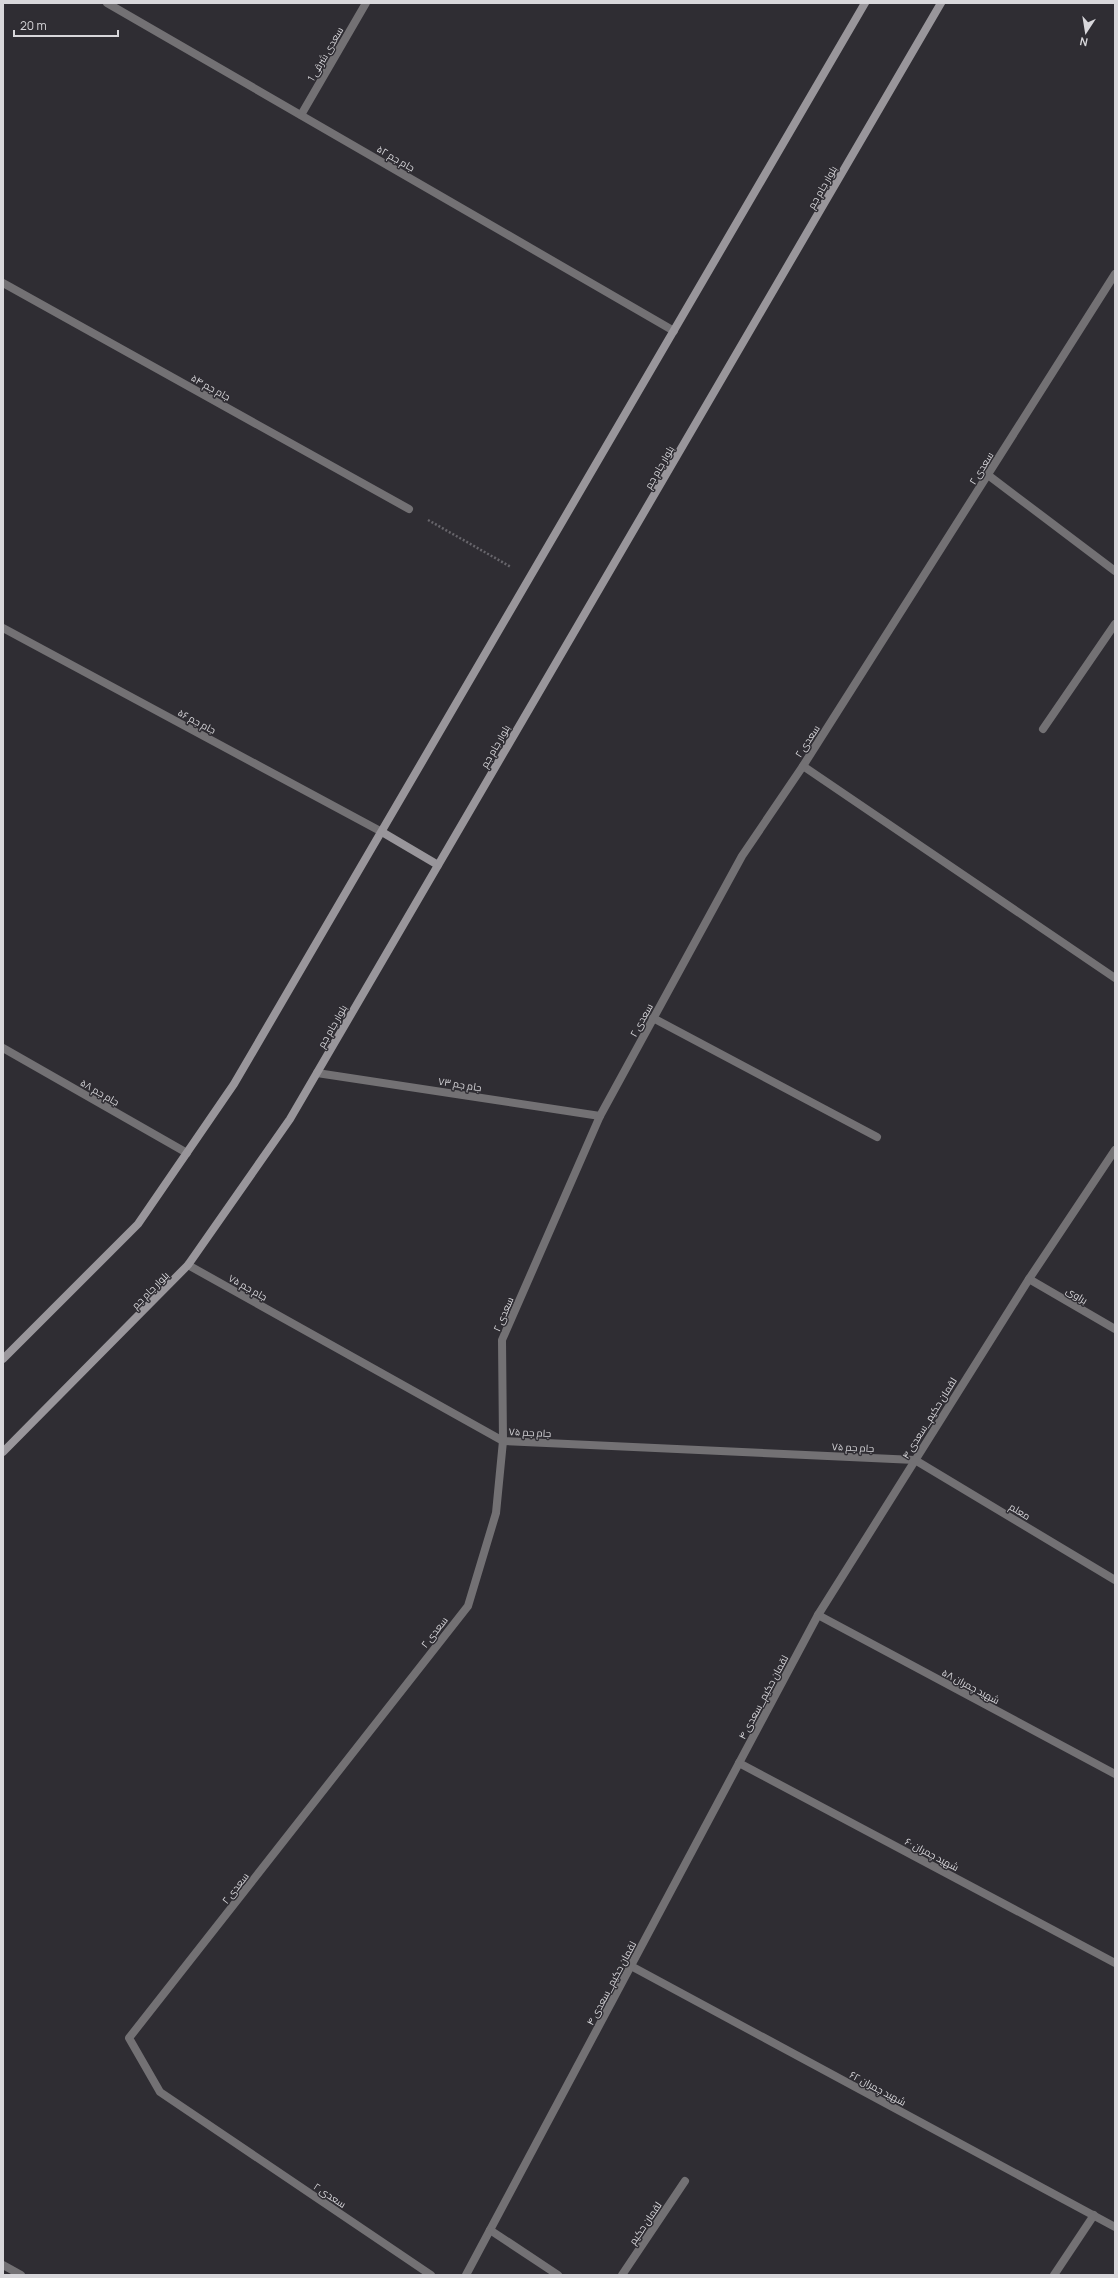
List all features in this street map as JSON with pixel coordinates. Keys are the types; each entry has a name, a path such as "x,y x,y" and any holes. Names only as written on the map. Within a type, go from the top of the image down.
{"main road":[{"path":"3,1359 138,1224 234,1084 865,3"},
{"name":"بلوار جام جم","path":"3,1452 188,1266 290,1119 941,3"},
{"path":"382,832 438,865"}],"street":[{"name":"جام جم ۵۲","path":"107,3 674,331"},
{"name":"سعدی شرقی 1","path":"301,115 366,3"},
{"name":"سعدی ۲","path":"431,2275 160,2092 129,2038 468,1606 496,1513 503,1441 502,1340 600,1116 742,856 803,766 1115,274"},
{"name":"جام جم ۵۴","path":"3,283 409,509"},
{"path":"988,475 1115,571"},
{"path":"1043,729 1115,624"},
{"name":"جام جم ۵۶","path":"3,628 382,832"},
{"path":"803,766 1115,978"},
{"path":"653,1018 877,1137"},
{"name":"جام جم ۵۸","path":"3,1048 187,1153"},
{"name":"جام جم ۷۳","path":"317,1073 600,1116"},
{"name":"لقمان حکیم_سعدی ۴","path":"466,2275 818,1615 1029,1279 1115,1150"},
{"name":"جام جم ۷۵","path":"188,1266 503,1441 915,1460"},
{"name":"براوی","path":"1029,1279 1115,1330"},
{"name":"معلم","path":"915,1460 1115,1580"},
{"name":"شهید چمران ۵۸","path":"818,1615 1115,1774"},
{"name":"شهید چمران ۶۰","path":"739,1763 1115,1963"},
{"name":"شهید چمران ۶۲","path":"631,1966 1115,2227"},
{"name":"لقمان حکیم","path":"622,2275 685,2181"},
{"path":"1054,2275 1094,2215"},
{"path":"490,2230 558,2275"},
{"path":"3,2265 21,2275"}],"path":[{"path":"409,509 529,577"}]}
